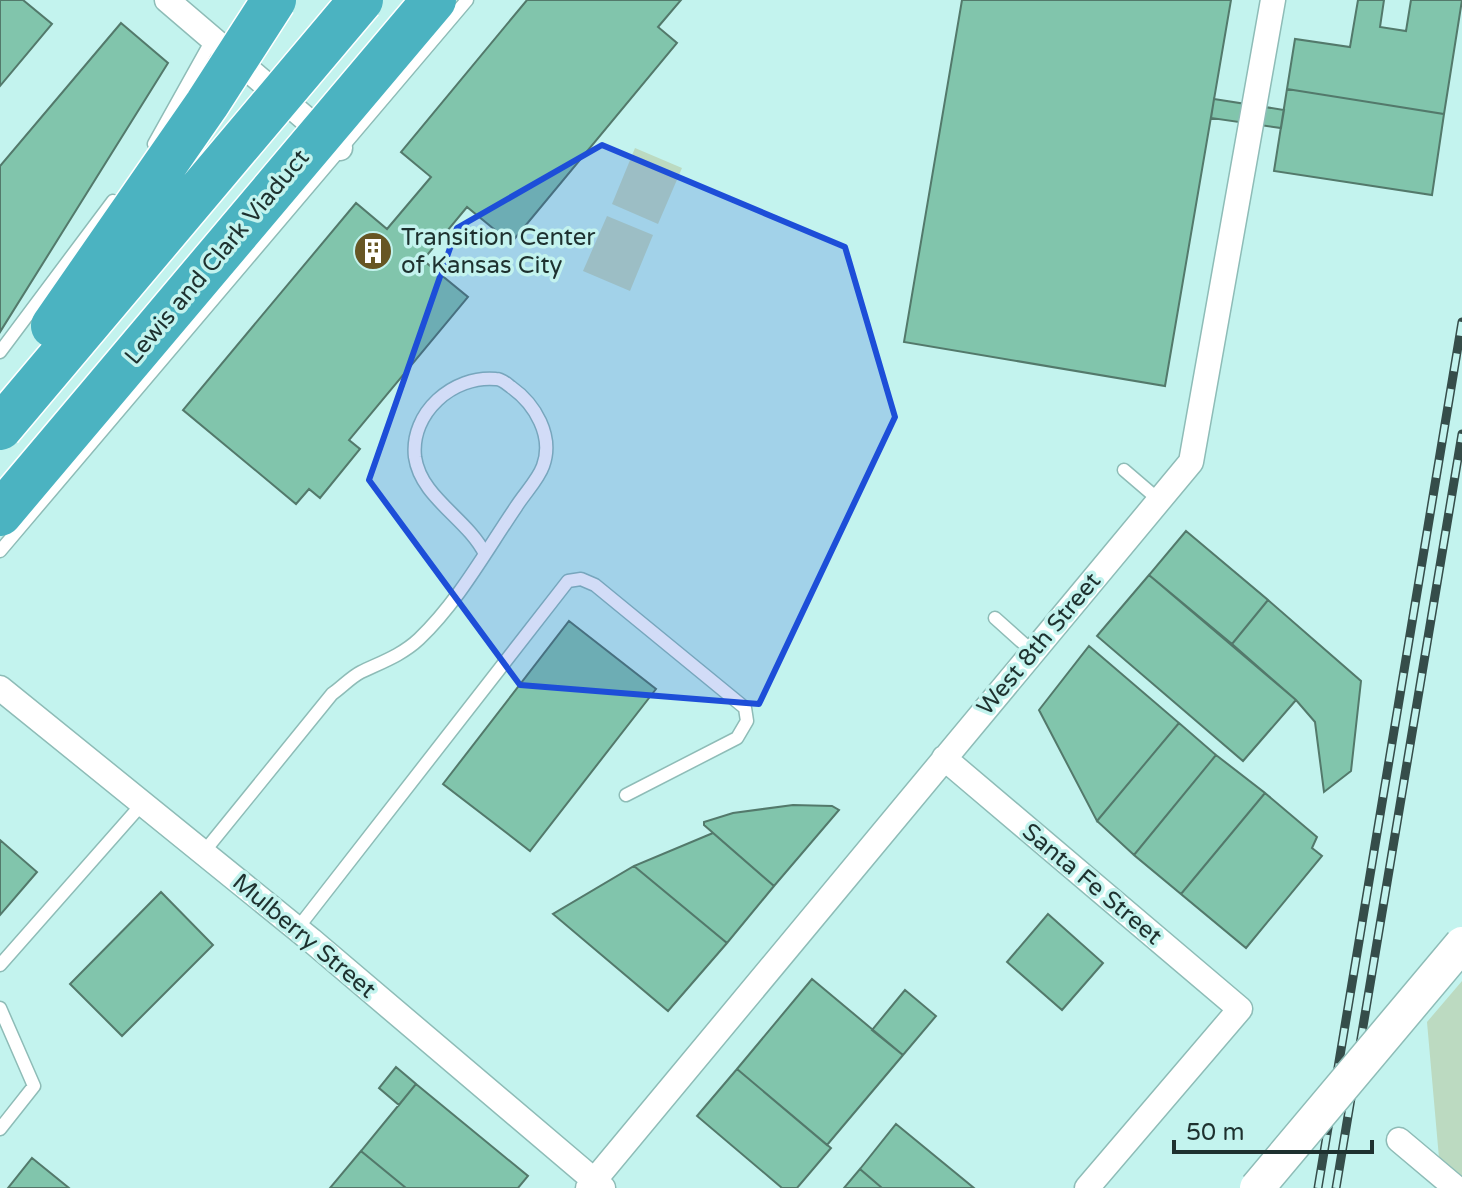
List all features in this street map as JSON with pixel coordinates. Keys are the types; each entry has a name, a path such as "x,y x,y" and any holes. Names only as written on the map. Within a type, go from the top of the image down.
{"highway":[{"path":"0,402 207,104 274,0"},
{"path":"0,428 361,0"},
{"name":"Lewis and Clark Viaduct","path":"0,514 434,0"}],"street":[{"path":"167,0 340,148"},
{"name":"West 8th Street","path":"595,1186 944,758 1191,462 1273,0"},
{"name":"Mulberry Street","path":"0,688 297,929 595,1186"},
{"name":"Santa Fe Street","path":"944,758 1240,1009 1087,1188"},
{"path":"1257,1188 1462,944"},
{"path":"1399,1140 1456,1188"}],"lane":[{"path":"0,551 467,0"},
{"path":"142,161 212,40"},
{"path":"0,352 125,185"},
{"path":"203,853 332,694 358,673 391,660 419,639 467,581 485,554 543,466 546,439 539,416 525,397 499,379 474,380 445,393 429,406 418,428 415,456 423,481 466,526 485,554"},
{"path":"1124,470 1159,500"},
{"path":"297,929 568,581 581,579 595,585 745,708 747,721 737,738 626,795"},
{"path":"995,618 1033,652"},
{"path":"0,965 142,804"},
{"path":"0,1008 34,1086 0,1129"}],"highlighted area":[{"path":"602,145 845,247 895,417 759,704 520,685 369,480 457,228"}],"green space":[{"path":"635,148 682,168 658,224 612,204"},
{"path":"607,216 653,235 630,291 583,271"},
{"path":"1462,981 1462,1177 1439,1158 1427,1022"}],"building":[{"path":"0,0 23,0 52,24 0,86"},
{"name":"Transition Center of Kansas City","path":"527,0 681,0 658,27 677,43 511,243 467,207 423,260 468,297 349,440 360,449 320,498 309,489 296,504 183,410 356,203 387,229 431,177 401,152"},
{"path":"962,0 1231,0 1165,386 904,342"},
{"path":"1358,0 1384,0 1380,27 1406,31 1411,0 1462,0 1444,114 1287,89 1295,39 1350,47"},
{"path":"121,23 168,63 0,332 0,166"},
{"path":"1287,89 1444,114 1432,195 1274,171"},
{"path":"1214,99 1284,110 1281,128 1211,118"},
{"path":"1186,531 1268,600 1232,644 1149,575"},
{"path":"1149,575 1296,700 1243,761 1097,636"},
{"path":"1268,600 1361,681 1351,771 1324,792 1315,722 1296,700 1232,644"},
{"path":"569,621 656,689 530,851 443,784"},
{"path":"1089,646 1179,723 1097,821 1039,710"},
{"path":"1179,723 1216,755 1134,855 1097,821"},
{"path":"1216,755 1265,793 1181,894 1134,855"},
{"path":"1265,793 1317,837 1312,848 1322,856 1246,948 1181,894"},
{"path":"793,805 832,806 839,810 774,886 704,825 704,822 733,813"},
{"path":"713,833 774,886 727,943 634,866"},
{"path":"0,840 37,872 0,915"},
{"path":"634,866 727,943 668,1011 553,914"},
{"path":"161,892 213,945 122,1036 70,984"},
{"path":"1048,914 1103,963 1062,1010 1007,962"},
{"path":"812,979 903,1055 827,1145 737,1069"},
{"path":"905,990 936,1016 903,1055 872,1030"},
{"path":"396,1067 416,1084 399,1105 379,1088"},
{"path":"737,1069 831,1148 797,1188 782,1188 697,1116"},
{"path":"416,1084 528,1176 518,1188 406,1188 361,1151"},
{"path":"896,1124 974,1188 882,1188 860,1169"},
{"path":"361,1151 406,1188 330,1188"},
{"path":"32,1158 69,1188 8,1188"},
{"path":"860,1169 882,1188 844,1188"}],"railway":[{"path":"1318,1188 1462,322"},
{"path":"1336,1188 1462,434"}],"place":[{"name":"Transition Center of Kansas City","path":"373,251"}]}
